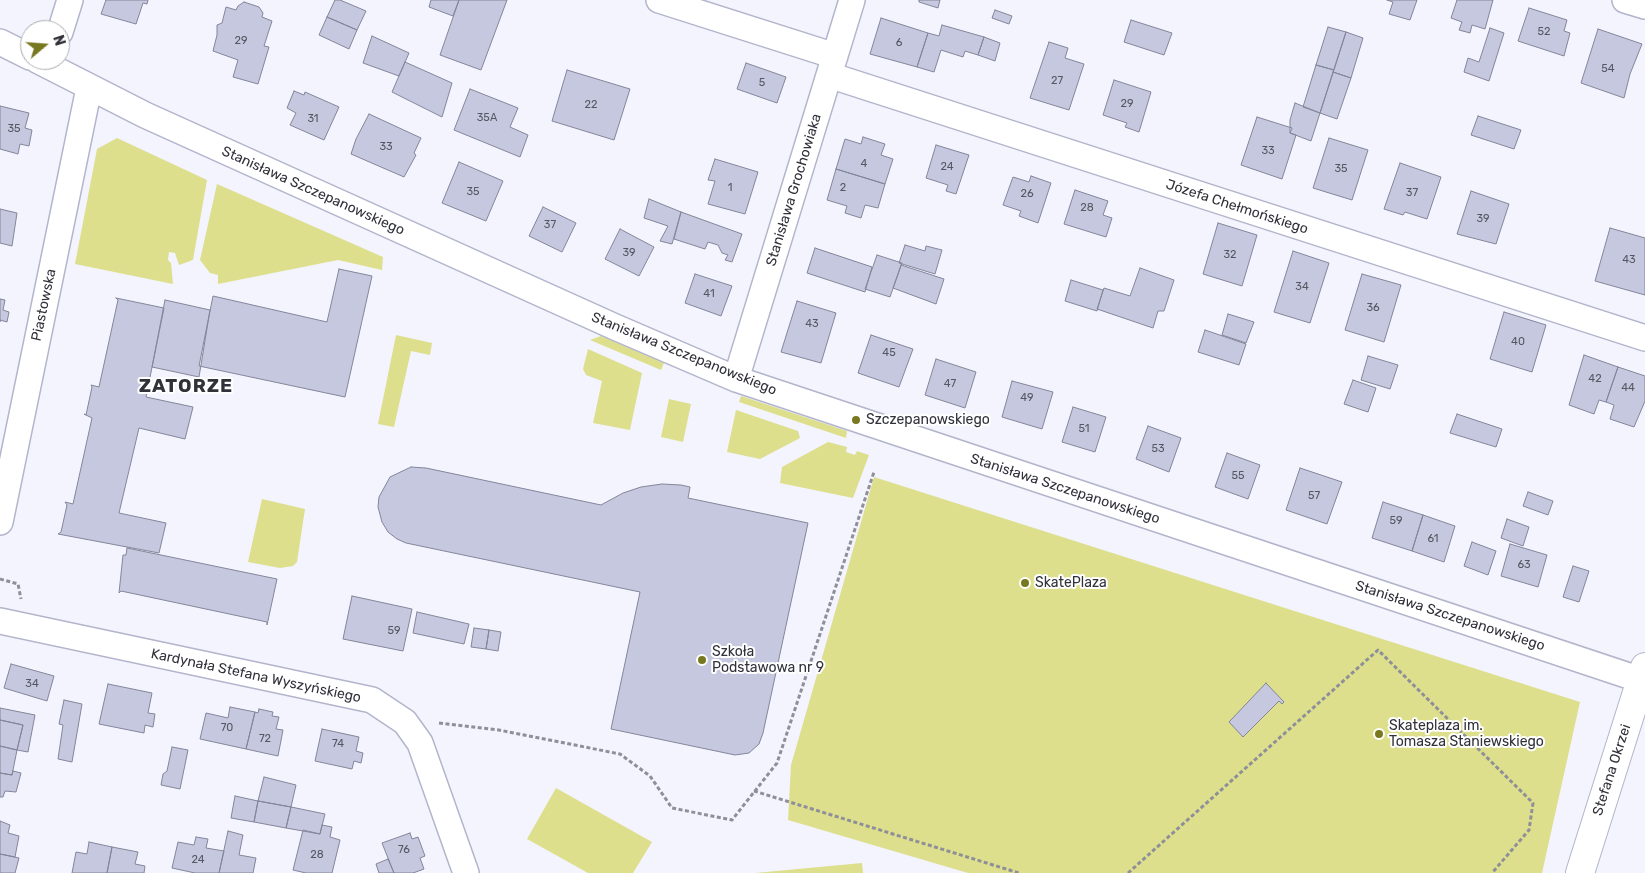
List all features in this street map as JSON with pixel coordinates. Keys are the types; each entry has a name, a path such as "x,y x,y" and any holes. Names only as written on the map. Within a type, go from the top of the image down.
{"street":[{"path":"64,20 70,0"},
{"name":"Józefa Chełmońskiego","path":"660,0 832,66 1645,338"},
{"name":"Stanisława Grochowiaka","path":"736,379 852,0"},
{"path":"1625,0 1645,6"},
{"name":"Stanisława Szczepanowskiego","path":"0,42 20,51"},
{"name":"Stanisława Szczepanowskiego","path":"58,70 89,88 615,327 736,379 1643,674"},
{"name":"Piastowska","path":"0,522 89,88"},
{"name":"Kardynała Stefana Wyszyńskiego","path":"0,621 372,700 405,722 420,743 466,873"},
{"name":"Stefana Okrzei","path":"1580,873 1643,674"}],"path":[{"path":"436,723 499,730 620,754 650,776 672,808 732,820 777,763 874,472"},
{"path":"0,579 18,584"},
{"path":"1128,873 1378,650 1532,803 1529,830 1492,873"},
{"path":"754,791 1019,873"}],"green space":[{"path":"117,138 207,180 193,260 179,265 175,253 169,252 168,260 171,263 173,284 75,264 97,149"},
{"path":"217,184 383,257 382,270 338,260 218,284 218,275 210,273 200,260"},
{"path":"396,335 432,343 430,355 411,351 394,427 378,424"},
{"path":"601,336 664,363 661,370 590,340"},
{"path":"588,349 642,373 630,430 593,423 602,381 586,375 583,369"},
{"path":"741,396 847,431 846,438 739,402"},
{"path":"669,399 691,404 683,442 661,437"},
{"path":"736,410 798,431 800,438 760,459 727,452"},
{"path":"828,442 847,447 846,452 855,455 857,451 869,455 853,498 780,483 782,467"},
{"name":"SkatePlaza","path":"874,477 1580,702 1542,873 968,873 788,820 791,765"},
{"path":"262,499 305,509 297,562 293,566 280,568 248,562"},
{"path":"556,788 652,842 633,873 588,873 527,839"},
{"path":"862,863 863,873 755,873"}],"building":[{"path":"106,0 148,0 147,4 143,3 136,24 101,14"},
{"path":"335,0 340,0 366,11 357,30 327,17"},
{"path":"431,0 459,0 453,16 429,7"},
{"path":"459,0 507,0 481,70 440,55"},
{"path":"919,0 940,0 938,8 919,2"},
{"path":"1387,0 1417,0 1410,20 1389,14 1393,2"},
{"path":"1457,0 1493,0 1485,29 1472,25 1470,33 1459,30 1462,22 1451,18"},
{"path":"244,2 259,7 263,13 262,17 272,21 264,46 269,47 258,84 233,77 238,60 213,51 217,35 217,25 222,23 226,7 236,10"},
{"path":"1529,8 1567,20 1564,31 1570,33 1564,56 1518,41"},
{"path":"995,10 1012,16 1009,24 992,18"},
{"path":"327,17 357,30 349,49 319,35"},
{"path":"881,18 928,33 917,67 870,54"},
{"path":"1131,20 1172,33 1164,55 1124,42"},
{"path":"942,25 984,37 978,55 965,51 963,57 941,50 934,72 917,67 928,33 939,36"},
{"path":"1328,27 1346,32 1334,70 1316,65"},
{"path":"1490,28 1504,33 1489,81 1464,72 1468,58 1479,62"},
{"path":"1598,29 1642,44 1630,74 1624,98 1581,83"},
{"path":"1346,32 1363,38 1351,78 1333,72"},
{"path":"372,36 409,53 399,76 363,63"},
{"path":"984,37 1000,43 995,61 978,55"},
{"path":"1049,42 1068,48 1065,58 1084,64 1069,110 1030,98"},
{"path":"405,62 452,83 442,117 392,92"},
{"path":"746,63 786,77 777,103 737,89"},
{"path":"1316,65 1334,70 1320,113 1303,107"},
{"path":"567,70 630,89 614,140 552,121"},
{"path":"1333,72 1351,78 1337,119 1320,113"},
{"path":"1114,80 1151,92 1139,132 1125,127 1127,123 1103,115"},
{"path":"470,89 518,108 510,127 528,135 520,157 454,130"},
{"path":"294,91 304,95 305,92 339,107 324,140 290,125 296,113 287,108"},
{"path":"1295,103 1320,113 1311,141 1290,133 1290,120"},
{"path":"0,106 29,113 25,128 32,130 29,146 20,144 18,154 0,149"},
{"path":"369,114 421,138 414,153 416,155 404,177 351,154 356,139"},
{"path":"1478,116 1521,130 1514,149 1471,135"},
{"path":"1257,117 1292,128 1290,133 1296,135 1282,179 1241,165"},
{"path":"863,137 885,144 881,155 893,159 885,184 836,169 845,139 861,144"},
{"path":"1329,138 1368,150 1352,200 1313,188"},
{"path":"936,145 969,155 956,194 946,191 948,185 926,178"},
{"path":"715,159 758,172 745,214 708,204 715,181 708,180"},
{"path":"459,162 503,181 486,221 442,203"},
{"path":"1400,163 1441,177 1427,219 1405,212 1403,215 1384,209"},
{"path":"836,169 885,184 878,208 865,205 861,218 845,213 847,206 827,200"},
{"path":"1031,176 1051,183 1038,223 1019,216 1021,211 1003,205 1013,177 1029,182"},
{"path":"1075,190 1108,201 1103,215 1112,218 1106,237 1064,224"},
{"path":"1471,191 1509,204 1496,244 1457,234"},
{"path":"649,199 681,212 672,244 660,241 668,226 644,218"},
{"path":"543,207 576,223 562,252 529,236"},
{"path":"0,209 17,213 12,246 0,243"},
{"path":"681,212 742,234 732,262 725,260 728,255 722,253 718,245 708,242 705,249 674,239"},
{"path":"1218,223 1257,235 1242,286 1203,274"},
{"path":"1610,228 1645,238 1645,295 1595,281"},
{"path":"620,229 654,247 639,276 605,259"},
{"path":"905,245 925,251 926,246 942,250 935,274 899,263"},
{"path":"815,248 872,267 865,292 807,273"},
{"path":"1293,251 1329,263 1310,323 1274,312"},
{"path":"877,255 902,263 890,297 865,289"},
{"path":"901,265 944,279 936,304 893,288"},
{"path":"1140,268 1174,280 1164,311 1158,311 1153,328 1097,309 1104,288 1130,296"},
{"path":"339,269 372,276 345,397 199,366 213,296 327,322"},
{"path":"695,274 732,286 721,316 685,303"},
{"path":"1362,274 1401,285 1384,342 1345,330"},
{"path":"1071,280 1103,290 1097,311 1065,301"},
{"path":"116,298 164,308 146,397 193,407 185,439 139,428 119,513 166,523 159,553 58,534 61,532 67,505 65,502 73,504 92,418 86,415 91,385 99,387 118,300"},
{"path":"0,299 5,300 3,310 9,312 7,322 0,320"},
{"path":"165,300 210,310 199,377 152,367"},
{"path":"797,301 836,313 821,363 781,352"},
{"path":"1504,312 1546,325 1532,372 1490,359"},
{"path":"1228,314 1254,322 1246,343 1222,335"},
{"path":"1205,330 1246,344 1239,365 1198,352"},
{"path":"871,335 913,349 899,387 858,373"},
{"path":"1584,355 1618,367 1606,402 1599,400 1594,414 1569,405"},
{"path":"1368,356 1398,365 1390,389 1361,380"},
{"path":"936,359 976,372 965,408 925,395"},
{"path":"1618,367 1645,376 1645,401 1634,427 1610,419 1614,405 1606,402"},
{"path":"1353,380 1376,388 1368,412 1344,404"},
{"path":"1012,381 1053,392 1042,429 1002,417"},
{"path":"1073,407 1106,417 1095,452 1062,442"},
{"path":"1457,414 1502,429 1496,447 1450,433"},
{"path":"1148,426 1181,438 1169,472 1136,459"},
{"path":"1227,453 1260,465 1248,499 1215,487"},
{"name":"Szkoła Podstawowa nr 9","path":"411,467 426,468 601,505 623,493 641,487 662,484 681,485 690,487 688,498 808,523 763,733 759,744 749,753 735,755 611,729 640,592 406,543 397,539 388,532 382,522 378,507 379,497 390,477"},
{"path":"1300,468 1342,482 1327,524 1286,510"},
{"path":"1528,492 1553,501 1548,515 1523,506"},
{"path":"1383,502 1423,515 1412,551 1372,538"},
{"path":"1423,515 1455,526 1444,562 1412,551"},
{"path":"1507,519 1529,527 1523,546 1501,538"},
{"path":"1472,542 1496,551 1488,575 1464,566"},
{"path":"1510,544 1547,555 1538,587 1501,576"},
{"path":"127,548 277,579 267,625 267,622 121,591 119,593 123,555 126,555"},
{"path":"1573,566 1589,571 1579,602 1563,597"},
{"path":"352,596 412,609 403,651 343,639"},
{"path":"417,612 469,624 464,644 413,633"},
{"path":"474,628 489,630 486,649 471,647"},
{"path":"489,630 501,632 498,651 486,649"},
{"path":"11,664 54,676 47,701 4,688"},
{"path":"1266,683 1284,702 1282,704 1279,701 1243,737 1229,722"},
{"path":"108,684 152,693 148,713 155,714 153,727 145,725 144,733 99,724"},
{"path":"64,700 82,704 72,762 58,759 63,725 59,724"},
{"path":"230,707 255,712 246,749 200,739 206,713 228,718"},
{"path":"0,708 35,715 28,752 17,750 23,725 0,720"},
{"path":"259,709 273,712 272,716 279,717 276,729 283,730 278,756 246,749 255,712 258,713"},
{"path":"0,720 23,725 17,750 0,746"},
{"path":"322,729 359,737 356,751 363,753 361,763 354,761 352,769 315,761"},
{"path":"0,746 17,750 12,775 0,773"},
{"path":"172,747 188,750 180,789 161,785 163,774 167,771"},
{"path":"13,771 21,773 16,792 5,791 3,797 0,797 0,773 12,775"},
{"path":"264,777 296,785 291,807 258,801"},
{"path":"235,796 258,801 254,822 231,818"},
{"path":"258,801 291,807 286,828 254,822"},
{"path":"291,807 325,814 320,834 286,828"},
{"path":"0,821 10,825 8,833 19,836 15,857 0,854"},
{"path":"322,825 332,827 330,837 340,840 332,873 306,873 293,870 303,830 320,834"},
{"path":"228,831 243,835 239,855 256,858 253,873 219,873"},
{"path":"410,833 412,839 418,837 425,856 420,858 424,869 413,873 394,873 382,843"},
{"path":"196,837 208,839 206,848 224,851 219,873 195,873 172,868 178,842 194,845"},
{"path":"89,842 112,847 107,873 72,873 76,852 87,854"},
{"path":"112,847 138,852 135,864 145,866 144,873 107,873"},
{"path":"0,854 19,858 15,873 0,873"},
{"path":"388,859 394,873 379,873 376,864"}],"place":[{"name":"Szczepanowskiego","path":"856,420"},
{"name":"SkatePlaza","path":"1025,583"},
{"name":"Szkoła Podstawowa nr 9","path":"702,660"},
{"name":"Skateplaza im. Tomasza Staniewskiego","path":"1379,734"}],"district":[{"name":"ZATORZE","path":"186,387"}]}
